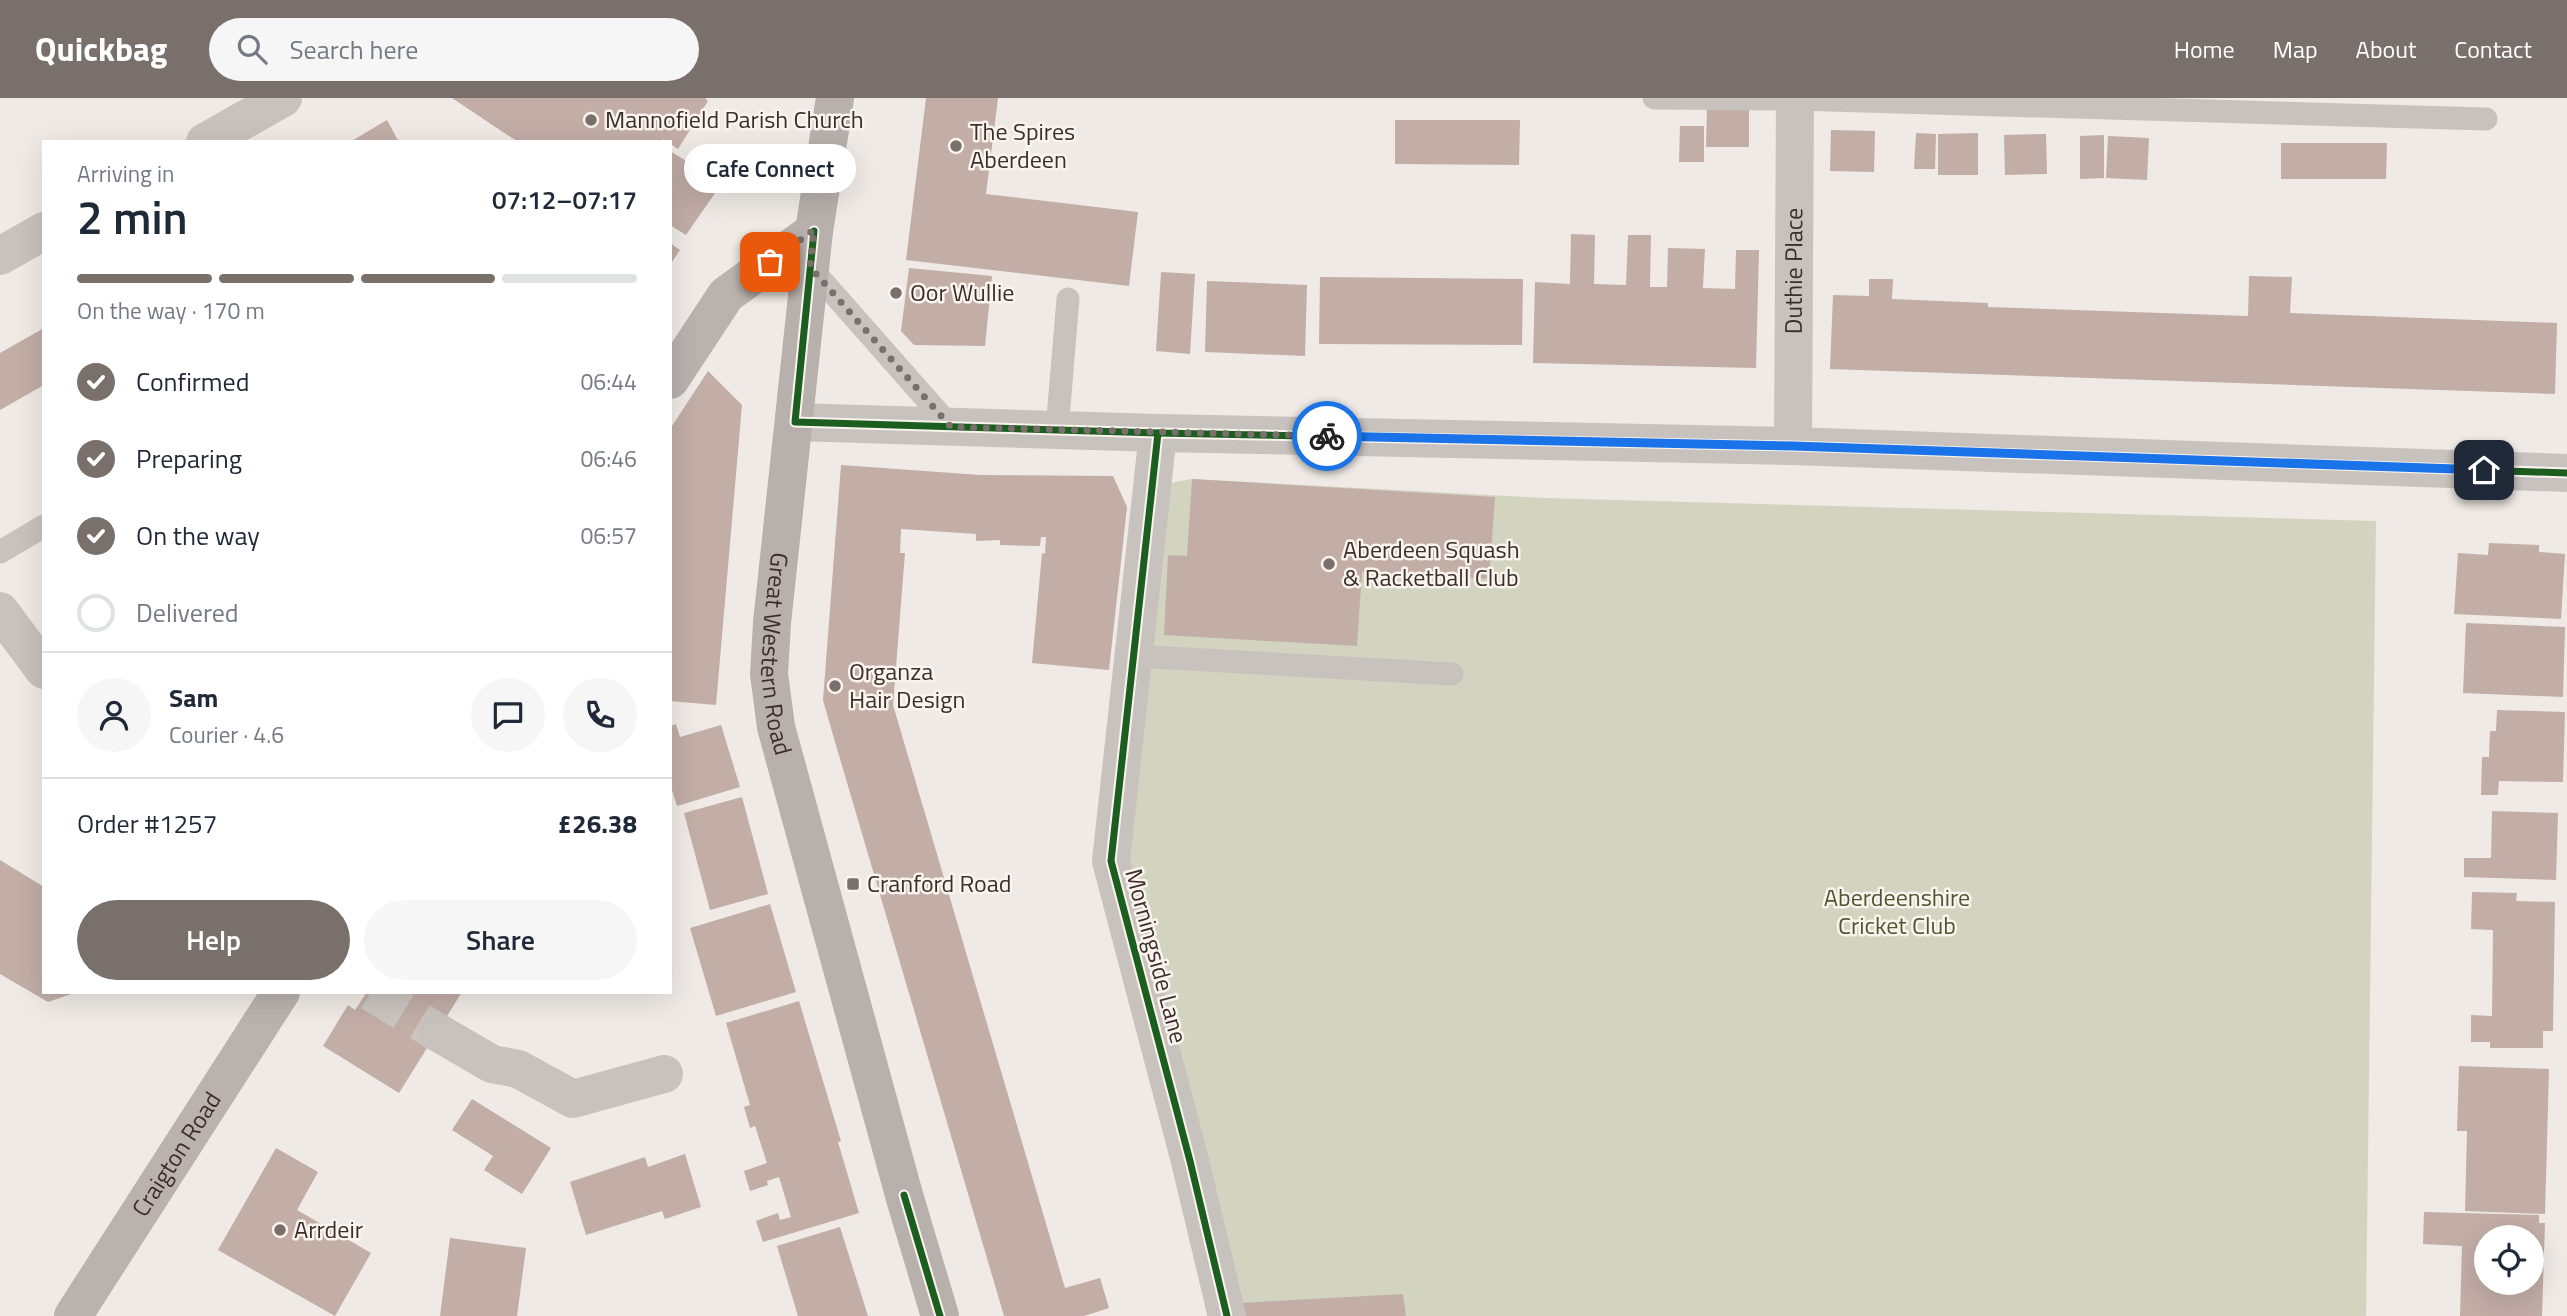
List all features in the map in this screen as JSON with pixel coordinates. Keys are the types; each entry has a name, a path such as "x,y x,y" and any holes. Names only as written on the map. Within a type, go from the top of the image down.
{"main road":[{"name":"Great Western Road","path":"835,98 812,249 772,623 769,674 776,727 904,1195 940,1316"}],"street":[{"path":"209,140 283,98"},
{"name":"Duthie Place","path":"1793,446 1795,99"},
{"path":"0,256 42,232"},
{"path":"672,377 726,295 812,249"},
{"path":"794,422 1158,433 1793,446 2567,473"},
{"name":"Morningside Lane","path":"1158,433 1111,861 1190,1161 1227,1316"},
{"path":"0,611 42,667"},
{"name":"Craigton Road","path":"73,1316 280,994"},
{"path":"437,1032 492,1064 518,1069 573,1099 664,1074"}],"lane":[{"path":"1654,98 1795,99 2486,119"},
{"path":"812,249 951,427"},
{"path":"1057,430 1068,299"},
{"path":"0,552 42,527"},
{"path":"1133,656 1452,674"}],"green space":[{"name":"Aberdeenshire Cricket Club","path":"1192,479 1545,498 2376,521 2366,1316 1243,1316 1111,861 1153,486"}],"building":[{"name":"Mannofield Parish Church","path":"452,98 705,98 708,101 678,149 672,145 672,140 663,139 515,140"},
{"name":"The Spires Aberdeen","path":"926,98 998,98 986,194 1138,212 1129,286 906,260"},
{"path":"1707,107 1749,107 1749,147 1706,147"},
{"path":"387,120 398,140 353,140"},
{"path":"1395,120 1520,120 1519,165 1395,164"},
{"path":"1680,126 1704,126 1704,162 1679,162"},
{"path":"1831,130 1875,131 1874,172 1830,171"},
{"path":"1916,133 1936,134 1935,169 1914,169"},
{"path":"1978,133 1978,175 1938,175 1938,134"},
{"path":"2046,134 2047,174 2005,175 2004,135"},
{"path":"2104,135 2104,178 2080,179 2080,136"},
{"path":"2108,136 2149,138 2147,180 2106,178"},
{"path":"2281,143 2387,143 2386,179 2281,179"},
{"name":"Mannofield Parish Church","path":"672,152 722,183 686,235 672,226"},
{"path":"1571,234 1595,235 1594,284 1626,285 1628,235 1651,235 1650,287 1667,287 1668,248 1705,249 1703,288 1735,289 1736,250 1759,250 1756,368 1533,363 1535,282 1570,284"},
{"path":"672,244 680,250 672,262"},
{"path":"909,268 992,276 985,346 914,345 901,331"},
{"path":"1161,272 1195,274 1190,354 1156,351"},
{"path":"2249,276 2292,277 2290,313 2557,323 2555,394 1830,369 1833,295 1869,296 1869,279 1893,279 1892,299 1988,303 1988,307 2248,316"},
{"path":"1320,277 1523,279 1522,345 1319,344"},
{"path":"1207,281 1307,285 1305,356 1205,352"},
{"path":"42,329 42,386 0,410 0,353"},
{"path":"708,371 742,405 716,705 672,701 672,426"},
{"path":"841,465 980,475 1113,476 1127,507 1109,670 1032,663 1042,553 1045,554 1046,537 1041,537 1040,546 1000,545 1000,540 976,541 976,534 901,529 900,553 905,553 893,705 1065,1288 1100,1278 1109,1308 1084,1316 1004,1316 823,700"},
{"name":"Aberdeen Squash & Racketball Club","path":"1192,479 1495,497 1489,579 1362,572 1357,646 1164,635 1168,555 1187,556"},
{"path":"2489,543 2539,545 2539,552 2565,554 2561,619 2454,614 2458,553 2488,555"},
{"path":"2466,623 2565,627 2563,697 2463,693"},
{"path":"2497,710 2565,712 2563,782 2499,781 2498,795 2481,795 2482,757 2489,757 2490,731 2496,731"},
{"path":"676,724 680,737 721,725 740,787 677,806 672,790 672,725"},
{"path":"742,797 768,894 710,910 684,813"},
{"path":"2492,811 2558,813 2556,880 2464,877 2464,858 2491,858"},
{"path":"0,860 42,886 42,994 71,994 48,1002 0,974"},
{"path":"2472,892 2517,893 2516,901 2555,902 2553,1031 2543,1031 2543,1048 2490,1048 2490,1042 2471,1042 2471,1015 2492,1016 2493,930 2471,929"},
{"path":"770,904 796,992 716,1016 690,928"},
{"path":"366,994 461,994 399,1093 323,1046 348,1005 355,1010"},
{"path":"799,1001 841,1141 838,1142 859,1213 763,1242 756,1221 778,1213 780,1220 791,1217 779,1177 767,1181 768,1185 750,1191 744,1171 767,1163 755,1126 750,1128 744,1107 750,1105 726,1023"},
{"path":"2459,1066 2549,1069 2545,1214 2465,1211 2467,1131 2457,1131"},
{"path":"472,1099 551,1148 522,1194 484,1170 493,1156 452,1130"},
{"name":"Arrdeir","path":"276,1148 318,1172 297,1210 371,1253 335,1316 218,1250"},
{"path":"685,1154 701,1207 665,1219 662,1211 586,1235 570,1182 645,1157 648,1167"},
{"path":"2424,1212 2539,1215 2539,1223 2545,1223 2544,1254 2544,1225 2474,1225 2474,1295 2543,1295 2542,1316 2460,1316 2462,1246 2423,1244"},
{"path":"840,1227 868,1316 798,1316 777,1246"},
{"path":"450,1238 526,1248 517,1316 440,1316"},
{"path":"1403,1294 1406,1316 1243,1316 1240,1303"}],"tunnel":[{"path":"374,994 437,1032"}],"cycle path":[{"path":"814,231 795,422 1158,433 1793,446 2567,473"},
{"path":"1158,433 1111,861 1190,1161 1227,1316"},
{"path":"904,1195 940,1316"}],"way so far":[{"path":"770,262 814,230 810,267 951,427 1327,436"}],"place":[{"name":"Mannofield Parish Church","path":"591,120"},
{"name":"The Spires Aberdeen","path":"956,146"},
{"name":"Cafe Connect","path":"770,262"},
{"name":"Oor Wullie","path":"896,293"},
{"name":"Aberdeen Squash & Racketball Club","path":"1329,564"},
{"name":"Organza Hair Design","path":"835,686"},
{"name":"Cranford Road","path":"853,884"},
{"name":"Arrdeir","path":"280,1230"}],"route":[{"path":"1327,436 1793,446 2484,470"}]}
